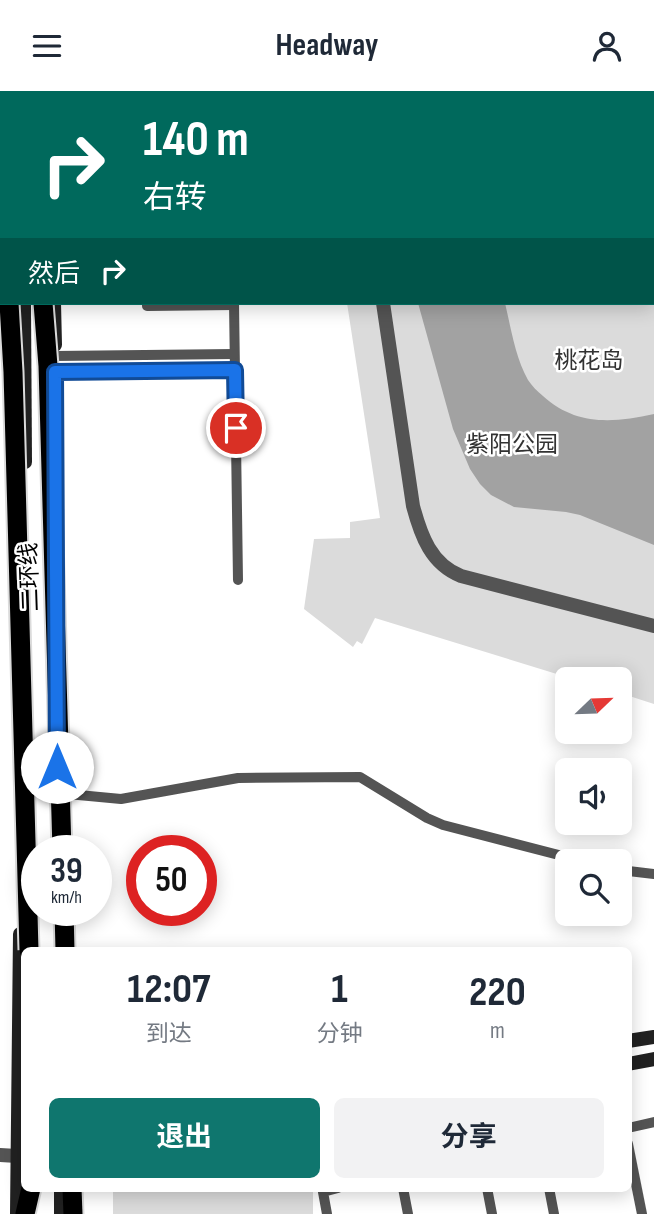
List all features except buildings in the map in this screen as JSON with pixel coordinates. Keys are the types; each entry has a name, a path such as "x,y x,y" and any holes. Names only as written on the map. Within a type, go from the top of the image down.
{"highway":[{"name":"二环线","path":"9,305 29,947"},
{"name":"二环线","path":"43,305 48,380 62,835"},
{"path":"64,926 65,947"},
{"path":"25,1214 32,1192"},
{"path":"33,1192 36,1214"},
{"path":"72,1192 73,1214"}],"main road":[{"path":"22,947 24,305"},
{"path":"54,305 57,835"},
{"path":"57,926 57,947"},
{"path":"632,1040 654,1037"},
{"path":"632,1063 654,1059"},
{"path":"17,1214 21,1067"},
{"path":"61,1192 61,1214"}],"street":[{"path":"383,305 413,506 422,536 433,555 445,568 461,576 654,626"},
{"path":"0,1155 17,1156"}],"lane":[{"path":"147,305 190,305"},
{"path":"234,305 238,580"},
{"path":"55,356 234,354"},
{"path":"55,372 235,370"},
{"path":"57,793 121,799 238,778 360,777 443,825 555,854"},
{"path":"632,871 654,874"},
{"path":"632,1127 654,1122"},
{"path":"632,1164 642,1214"},
{"path":"323,1192 327,1214"},
{"path":"404,1192 408,1214"},
{"path":"488,1192 492,1214"},
{"path":"549,1192 554,1214"}],"green space":[{"name":"紫阳公园","path":"347,305 654,305 654,704 632,697 632,667 555,667 555,673 375,618 362,644 357,641 353,647 304,609 314,539 350,538 350,522 380,518"},
{"path":"113,1192 313,1192 313,1214 113,1214"}],"shaded area":[{"path":"419,305 505,305 520,362 528,380 556,406 568,413 596,420 654,414 654,545 580,515 514,507 491,495 470,469 453,429"}],"route":[{"path":"57,767 55,372 235,370 236,428"}],"park label":[{"name":"桃花岛","path":"589,360"}]}
